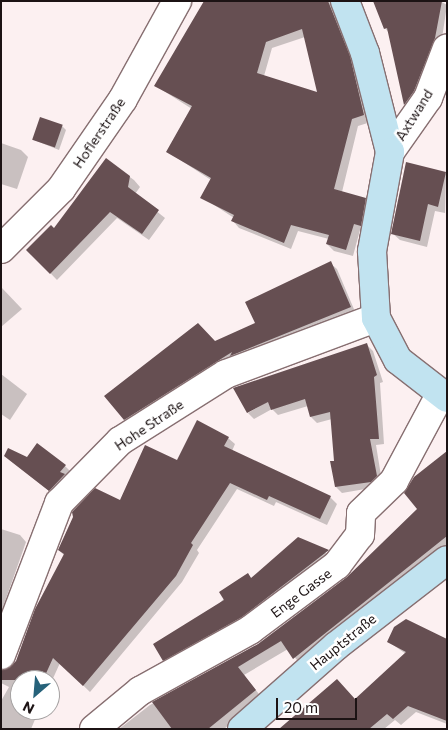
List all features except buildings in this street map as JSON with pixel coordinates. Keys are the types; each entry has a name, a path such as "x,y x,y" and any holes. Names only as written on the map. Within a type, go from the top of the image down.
{"street":[{"name":"Hoflerstraße","path":"1,249 61,189 123,99 177,1"},
{"path":"345,1 365,53 390,152 372,251 376,318 398,360 443,397"},
{"name":"Axtwand","path":"390,152 428,98 447,48"},
{"name":"Hohe Straße","path":"1,655 59,503 120,441 226,374 376,318"},
{"name":"Enge Gasse","path":"94,729 140,691 250,630 338,565 360,535 361,513 394,481 443,397"},
{"name":"Hauptstraße","path":"242,729 336,646 447,560"}]}
